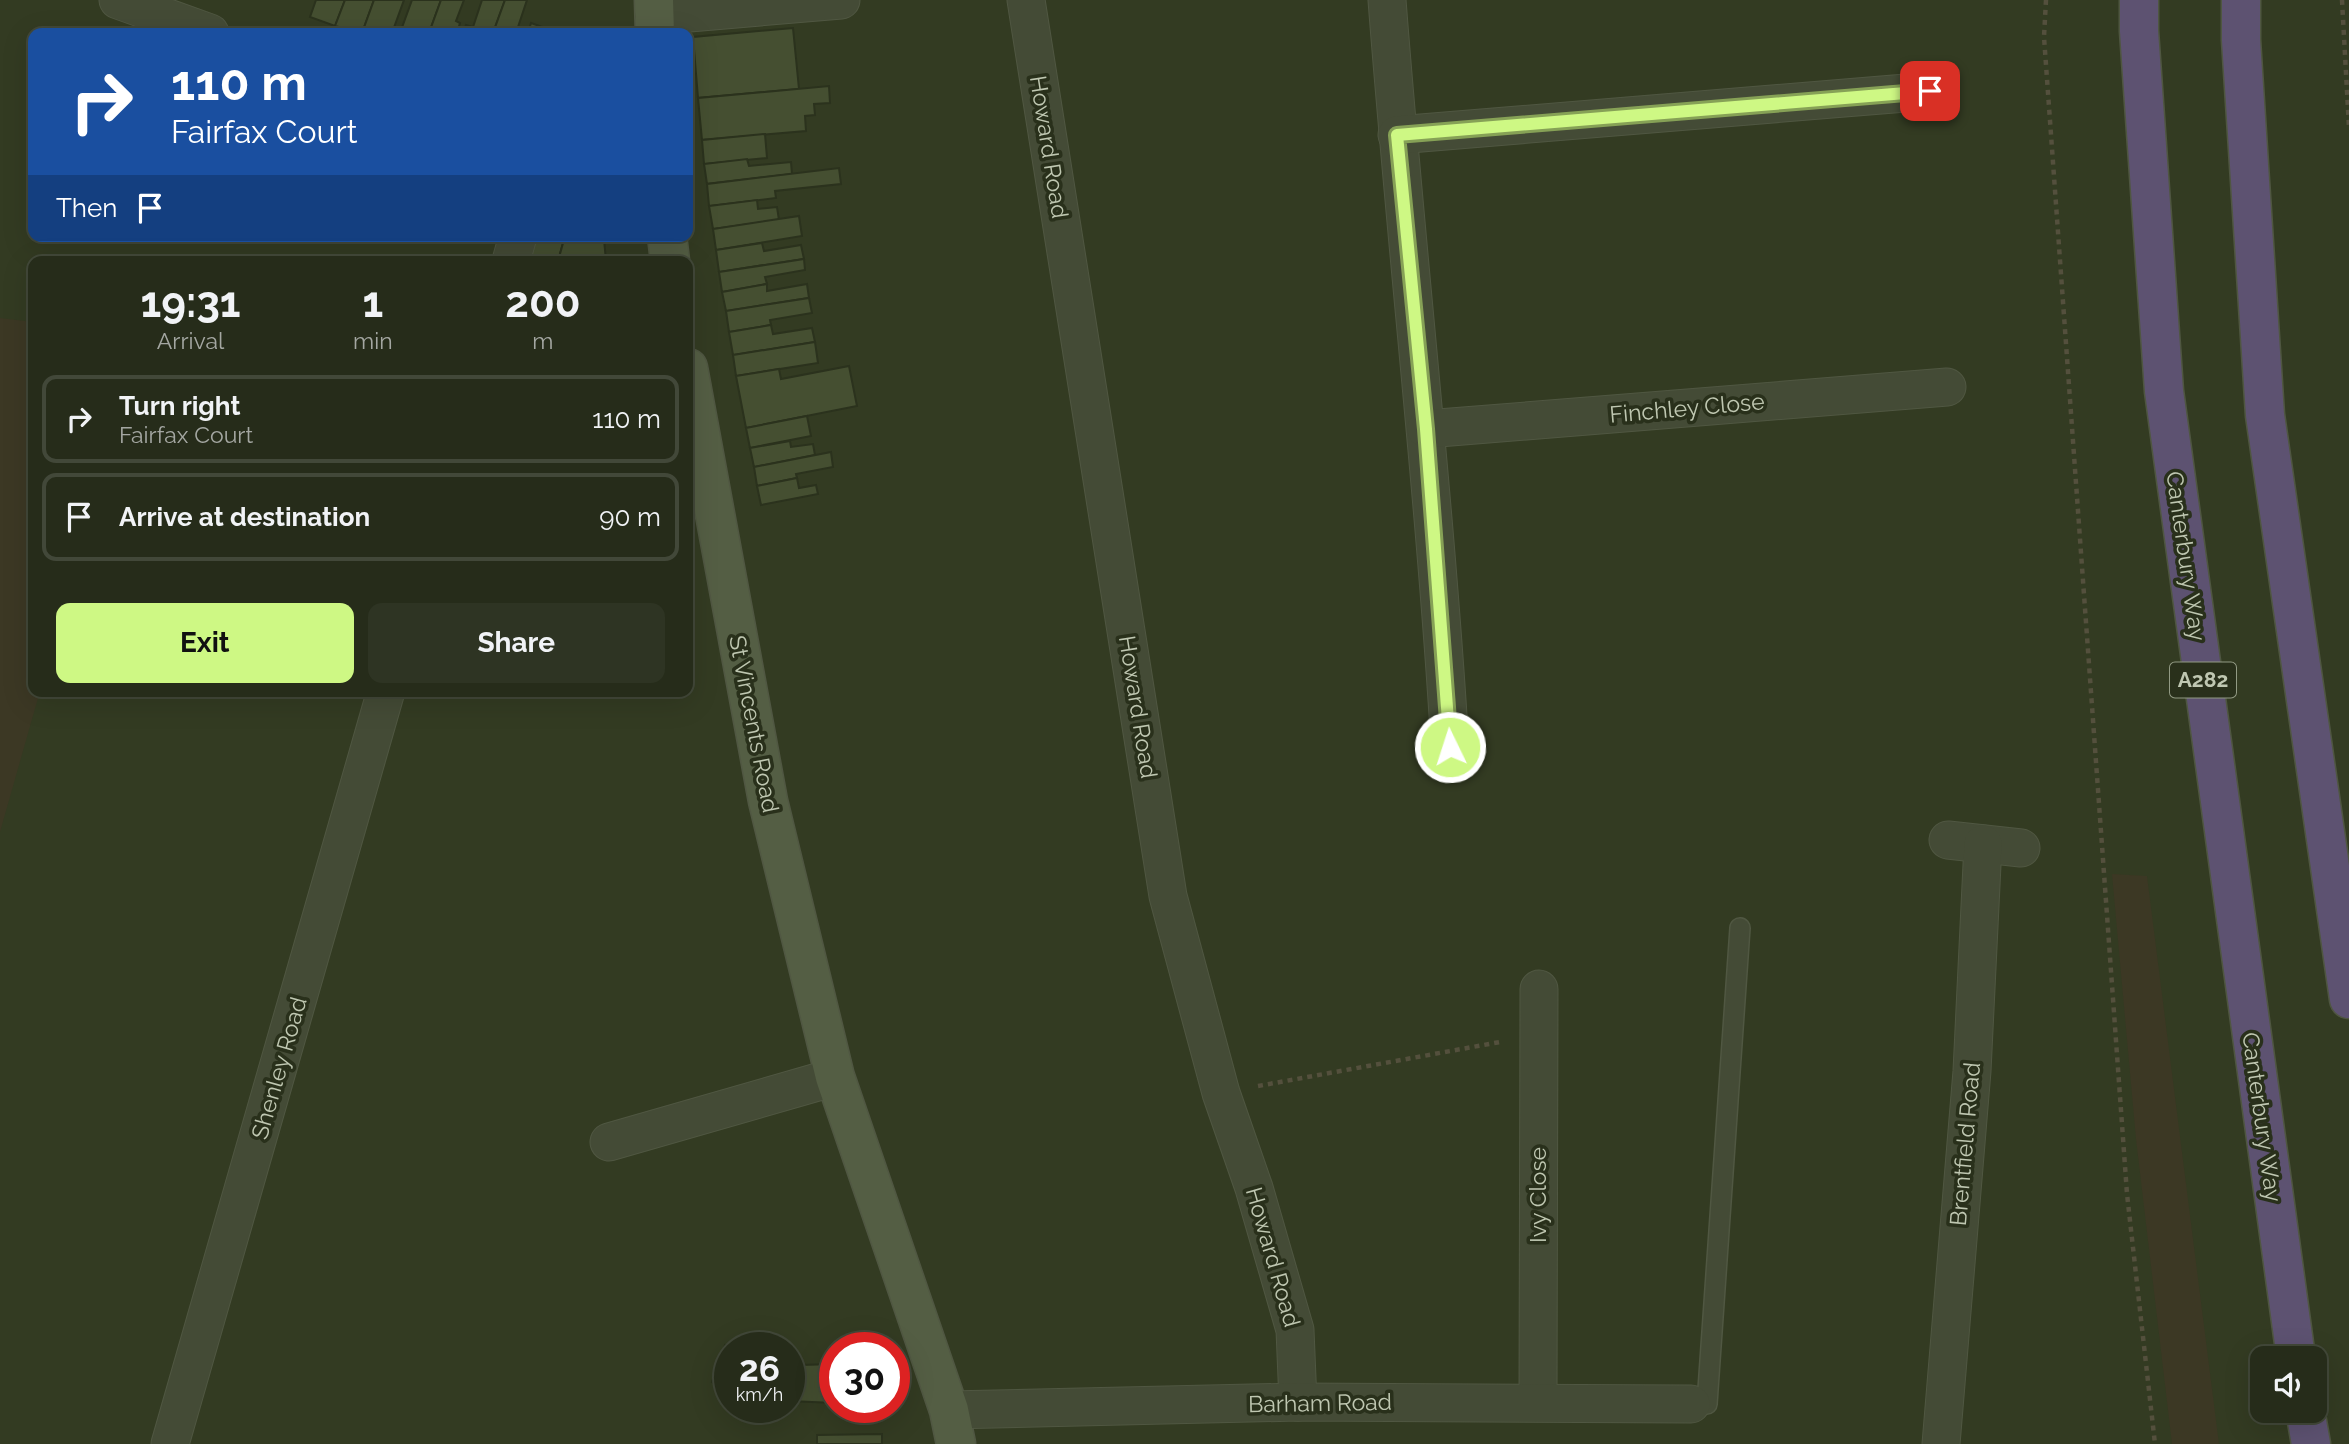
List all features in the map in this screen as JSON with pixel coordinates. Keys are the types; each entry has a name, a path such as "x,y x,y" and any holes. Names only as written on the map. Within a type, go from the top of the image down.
{"highway":[{"name":"Canterbury Way","path":"2139,0 2164,391 2294,1346"},
{"path":"2241,0 2265,415 2349,999"},
{"path":"2307,1423 2311,1444"}],"street":[{"path":"118,0 196,28"},
{"path":"654,16 841,0"},
{"name":"Howard Road","path":"1026,0 1168,896 1221,1093 1254,1188 1295,1330 1297,1402"},
{"path":"1387,0 1397,135 1426,429 1450,747"},
{"path":"1397,135 1930,91"},
{"name":"Finchley Close","path":"1426,429 1947,387"},
{"name":"St Vincents Road","path":"693,395 768,801 835,1077 952,1427"},
{"name":"Shenley Road","path":"170,1444 384,697"},
{"name":"Brentfield Road","path":"1941,1444 1971,1084 1965,842 2021,848"},
{"name":"Ivy Close","path":"1538,1402 1539,989"},
{"path":"609,1142 835,1077"},
{"name":"Barham Road","path":"952,1427 1297,1402 1691,1404"}],"lane":[{"path":"1691,1404 1707,1404 1740,928"}],"path":[{"path":"2046,0 2045,51 2123,1152 2155,1444"},
{"path":"2342,0 2349,128"},
{"path":"1221,1093 1539,1034"}],"shaded area":[{"path":"0,318 28,321 28,697 38,697 0,832"},
{"path":"2112,874 2147,876 2219,1444 2172,1444 2136,1139"}],"building":[{"path":"316,0 345,0 335,26 310,17"},
{"path":"345,0 374,0 364,28 335,26"},
{"path":"374,0 404,0 394,28 364,28"},
{"path":"412,0 441,0 431,28 402,28"},
{"path":"441,0 464,0 456,21 460,23 458,28 431,28"},
{"path":"482,0 505,0 495,28 465,28 466,25 473,27"},
{"path":"505,0 527,0 518,28 495,28"},
{"path":"531,23 545,28 530,28"},
{"path":"793,28 799,89 698,98 693,37"},
{"path":"829,86 830,103 814,104 815,115 805,116 806,131 702,140 698,98"},
{"path":"765,134 767,158 704,164 702,140"},
{"path":"747,159 749,166 791,162 792,174 707,184 704,164"},
{"path":"839,168 841,184 775,191 776,198 709,206 707,184"},
{"path":"757,200 758,209 777,207 779,220 713,229 709,206"},
{"path":"799,216 802,236 716,250 713,229"},
{"path":"530,242 563,242 559,256 526,256"},
{"path":"563,242 604,242 606,256 559,256"},
{"path":"762,243 764,251 801,245 804,259 719,272 716,250"},
{"path":"804,259 805,270 765,277 767,284 722,292 719,272"},
{"path":"767,284 767,291 807,284 809,298 726,311 722,292"},
{"path":"809,298 812,313 770,320 771,325 729,332 726,311"},
{"path":"771,325 773,334 812,328 815,342 733,355 729,332"},
{"path":"815,342 818,363 736,376 733,355"},
{"path":"849,366 857,406 746,428 736,376 779,369 781,379"},
{"path":"807,416 811,436 750,448 746,428"},
{"path":"790,441 791,447 813,444 815,455 754,467 750,448"},
{"path":"831,452 833,467 796,474 797,478 757,486 754,467"},
{"path":"797,478 799,488 816,485 818,494 761,505 757,486"},
{"path":"819,1364 819,1402 805,1402 805,1365"},
{"path":"882,1434 882,1444 817,1444 817,1435"}],"route":[{"path":"1450,747 1426,429 1397,135 1930,91"}]}
